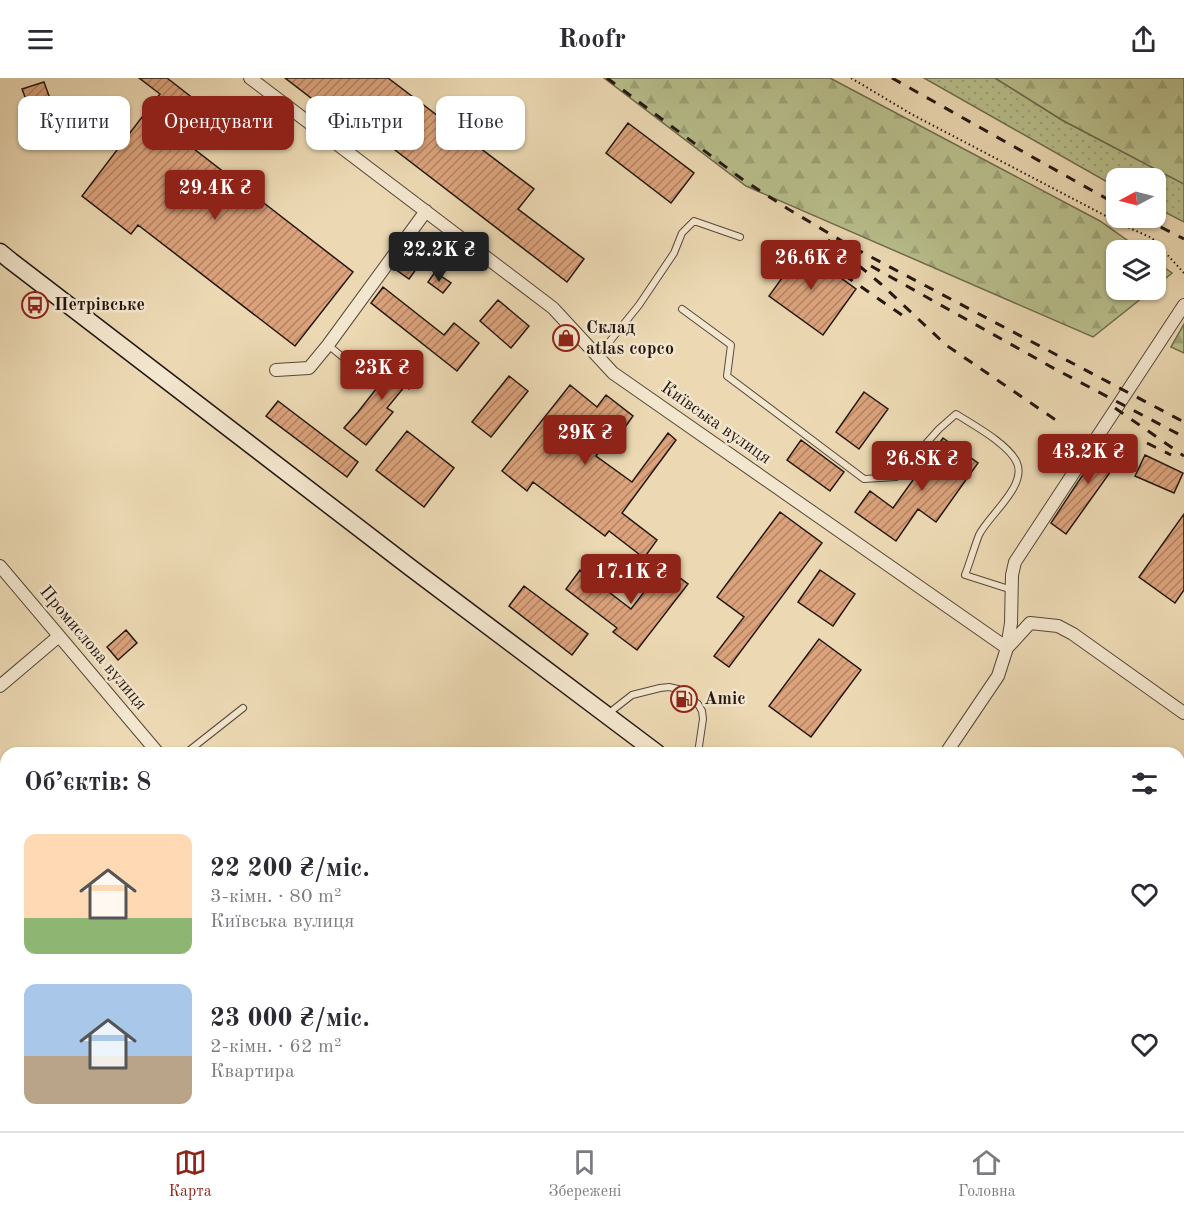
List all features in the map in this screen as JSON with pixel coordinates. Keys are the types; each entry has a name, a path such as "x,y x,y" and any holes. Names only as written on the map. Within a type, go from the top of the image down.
{"main road":[{"path":"0,252 132,355 649,747"}],"street":[{"name":"Київська вулиця","path":"250,78 554,308 613,373 1007,648"},
{"path":"276,370 309,368 426,211"},
{"path":"950,747 998,676 1007,648 1011,623 1014,562 1184,305"},
{"name":"Промислова вулиця","path":"0,566 153,747"},
{"path":"1007,648 1030,623 1058,626 1073,633 1184,713"},
{"path":"0,686 59,636"}],"lane":[{"path":"598,356 639,305 674,253 682,233 694,221 740,237"},
{"path":"682,309 731,345 727,376 864,479 896,477 939,429 956,414 1005,447 1018,464 1018,477 1008,496 980,533 965,575 1013,590"},
{"path":"328,345 373,382"},
{"path":"606,715 632,695 660,688 678,689 698,704 702,711 699,747"},
{"path":"194,747 243,708"}],"path":[{"path":"851,78 913,115 1152,238 1184,273"}],"green space":[{"path":"604,78 830,78 1100,221 1106,228 1110,228 1127,240 1106,240 1106,300 1139,300 1093,337 746,186"},
{"path":"924,78 995,78 1062,120 1154,168 1106,168 1106,181"},
{"path":"995,78 1184,78 1184,184 1166,175 1166,168 1154,168 1062,120"},
{"path":"1166,175 1184,184 1184,222 1166,213"},
{"path":"1166,269 1172,273 1166,278"},
{"path":"1184,324 1184,353 1171,347"}],"building":[{"path":"139,78 167,78 190,96 158,96 160,94"},
{"path":"285,78 388,78 412,96 308,96"},
{"path":"44,82 49,96 25,96 22,89"},
{"path":"424,105 436,114 436,150 483,150 534,189 518,209 584,259 567,282 395,150 424,150"},
{"path":"142,117 142,150 195,150 353,272 295,346 138,225 131,234 82,196 117,150 130,150 130,133"},
{"path":"628,123 694,173 671,203 606,153"},
{"path":"416,240 430,250 409,279 395,269"},
{"path":"794,244 856,289 823,335 769,296 790,267 782,261"},
{"path":"435,272 451,283 443,293 428,282"},
{"path":"383,287 444,335 454,323 479,343 457,371 371,303"},
{"path":"498,300 529,326 511,348 480,321"},
{"path":"402,356 418,370 420,375 409,389 405,386 387,408 393,412 366,445 344,428"},
{"path":"509,376 528,391 491,437 472,422"},
{"path":"570,385 597,407 606,395 633,416 621,433 616,429 596,456 632,482 668,433 676,440 622,513 657,540 644,558 609,531 605,536 533,482 527,491 502,471"},
{"path":"864,392 888,409 859,449 836,432"},
{"path":"278,401 358,462 347,477 266,416"},
{"path":"407,431 454,468 424,507 376,470"},
{"path":"943,438 978,463 936,522 918,509 896,541 855,512 870,491 893,508"},
{"path":"1109,438 1126,450 1066,534 1051,523"},
{"path":"801,440 844,472 830,491 787,460"},
{"path":"1145,455 1183,473 1174,493 1135,476"},
{"path":"780,512 822,543 729,667 714,656 744,617 717,597"},
{"path":"1184,514 1184,590 1175,603 1139,577"},
{"path":"664,566 688,584 637,650 613,632 617,628 566,589 580,570 631,609"},
{"path":"820,570 855,594 833,626 798,602"},
{"path":"524,586 588,634 572,655 509,606"},
{"path":"126,630 137,643 118,660 107,647"},
{"path":"819,639 861,670 811,737 769,706"}],"railway":[{"path":"607,78 742,179 788,209 852,247 1184,422"},
{"path":"892,78 1106,198"},
{"path":"1163,228 1184,239"},
{"path":"828,240 881,284 946,345 1063,425"},
{"path":"795,241 909,320"},
{"path":"871,266 1055,369 1184,437"},
{"path":"1115,408 1184,456"},
{"path":"1147,443 1171,455"}],"place":[{"name":"Петрівське","path":"35,305"},
{"name":"Склад atlas copco","path":"566,338"},
{"name":"Amic","path":"684,699"}]}
